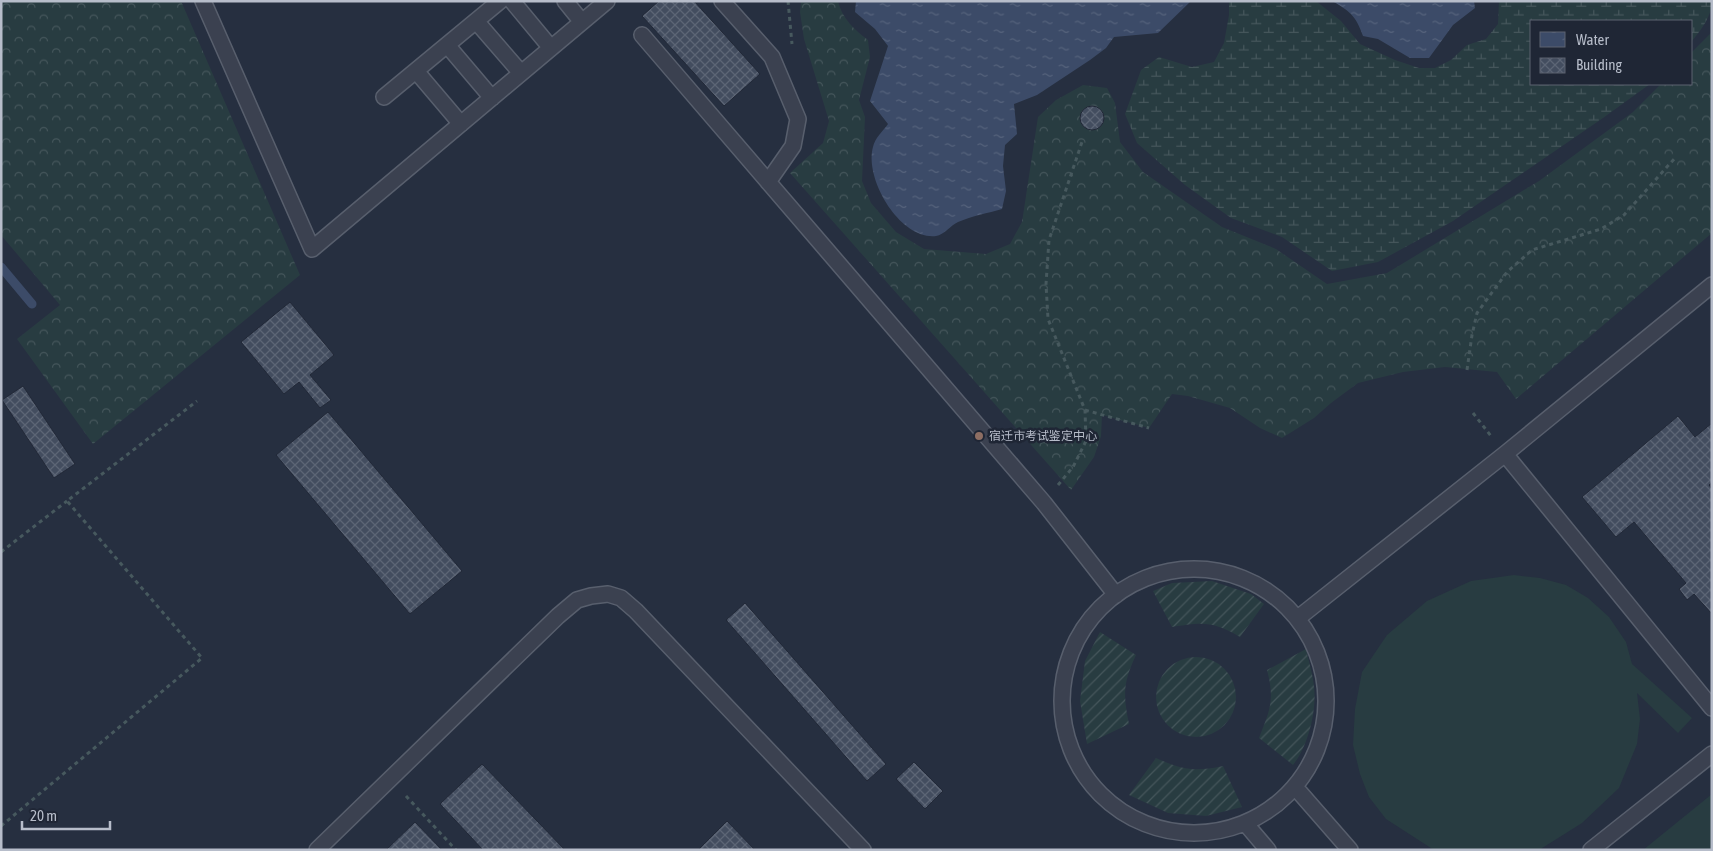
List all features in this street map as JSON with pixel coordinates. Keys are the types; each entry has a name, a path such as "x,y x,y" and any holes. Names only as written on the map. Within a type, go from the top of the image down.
{"lane":[{"path":"203,1 312,249 607,1"},
{"path":"384,98 500,1"},
{"path":"512,1 551,48"},
{"path":"565,1 582,22"},
{"path":"722,1 772,57 798,119 793,146 768,182"},
{"path":"476,21 521,73"},
{"path":"642,35 1044,503 1116,595"},
{"path":"447,45 492,98"},
{"path":"416,71 461,124"},
{"path":"1298,618 1505,454 1712,285"},
{"path":"1505,454 1712,708"},
{"path":"1180,568 1224,571 1265,588 1298,618 1319,656 1327,699 1321,742 1301,781 1270,812 1230,829 1187,834 1144,825 1107,802 1079,768 1063,727 1062,683 1075,640 1101,605 1116,595 1137,580 1180,568"},
{"path":"317,850 570,606 577,600 608,594 621,598 636,611 863,850"},
{"path":"1591,850 1712,754"},
{"path":"1295,787 1350,850"},
{"path":"1245,823 1268,850"}],"path":[{"path":"1044,503 1073,468 1086,441 1085,410 1048,320 1046,284 1049,240 1083,140"},
{"path":"1468,370 1472,335 1477,313 1507,272 1532,250 1602,229 1624,215 1675,158"},
{"path":"1,552 197,401"},
{"path":"1085,410 1149,428"},
{"path":"1473,413 1505,454"},
{"path":"1,826 202,658 67,501"},
{"path":"390,779 456,850"}],"green space":[{"path":"1,1 181,1 300,275 93,444 17,339 60,305 1,235"},
{"path":"801,1 838,1 846,19 868,40 870,57 859,100 865,117 862,181 871,203 896,232 924,249 986,254 1010,244 1022,222 1038,117 1056,100 1083,85 1107,88 1115,103 1120,142 1143,172 1222,227 1276,249 1327,284 1387,273 1539,181 1633,112 1660,85 1693,85 1693,51 1712,32 1712,233 1516,399 1497,372 1445,367 1403,372 1358,383 1314,418 1282,438 1260,428 1230,408 1188,396 1172,394 1149,428 1102,415 1101,436 1094,457 1071,490 790,173 823,143 829,121 804,39 800,12"},
{"path":"1229,1 1316,1 1341,21 1360,44 1395,60 1419,68 1435,68 1451,60 1467,45 1486,39 1498,24 1499,1 1712,1 1708,17 1693,40 1693,20 1530,20 1530,85 1649,85 1453,221 1378,262 1332,271 1282,237 1231,218 1185,185 1137,143 1125,114 1141,70 1159,57 1192,67 1214,62 1224,43 1229,15"},
{"path":"1514,575 1540,578 1566,585 1588,598 1609,617 1626,642 1632,664 1692,718 1678,733 1637,693 1640,719 1637,744 1619,788 1582,823 1539,850 1434,850 1386,819 1369,797 1360,774 1353,745 1355,709 1362,672 1387,635 1427,601 1471,581"},
{"path":"1212,581 1251,594 1264,604 1240,637 1215,625 1191,624 1172,627 1153,591 1172,583"},
{"path":"1100,632 1136,655 1126,681 1125,689 1129,724 1087,744 1080,701 1085,661"},
{"path":"1306,649 1315,696 1313,717 1303,748 1293,765 1259,738 1266,720 1271,697 1267,670"},
{"path":"1196,657 1211,660 1224,669 1233,682 1236,697 1233,712 1224,725 1211,734 1196,737 1181,734 1168,725 1159,712 1156,697 1159,682 1168,669 1181,660"},
{"path":"1156,758 1189,769 1223,766 1242,807 1206,816 1168,813 1129,795"},
{"path":"1712,794 1712,850 1643,850"}],"water":[{"path":"856,1 1191,1 1158,33 1114,37 1106,48 1090,60 1037,95 1014,104 1017,134 1005,145 1003,166 1006,191 1002,209 958,222 942,234 936,236 923,235 910,228 898,218 879,190 874,175 873,147 877,138 888,124 870,101 888,46 875,29 855,12"},
{"path":"1332,1 1474,1 1475,8 1453,25 1429,58 1410,58 1378,39 1363,36 1352,15"}],"building":[{"path":"659,1 694,1 760,74 724,106 642,16"},
{"path":"1087,106 1097,106 1104,113 1104,123 1097,130 1087,130 1080,123 1080,113"},
{"path":"290,302 334,355 310,375 331,400 320,408 299,382 284,394 241,342"},
{"path":"23,386 75,464 54,478 2,400"},
{"path":"328,412 462,571 410,614 276,455"},
{"path":"1678,416 1695,437 1712,423 1712,483 1709,485 1712,489 1712,614 1694,594 1687,600 1679,589 1686,583 1634,522 1616,537 1582,497"},
{"path":"745,603 886,764 867,781 726,620"},
{"path":"914,762 943,791 925,809 896,779"},
{"path":"482,764 565,850 483,850 440,804"},
{"path":"727,821 755,850 698,850"},
{"path":"415,822 442,850 386,850"}],"waterway":[{"path":"1,267 32,304"}],"place":[{"name":"宿迁市考试鉴定中心","path":"979,436"}]}
